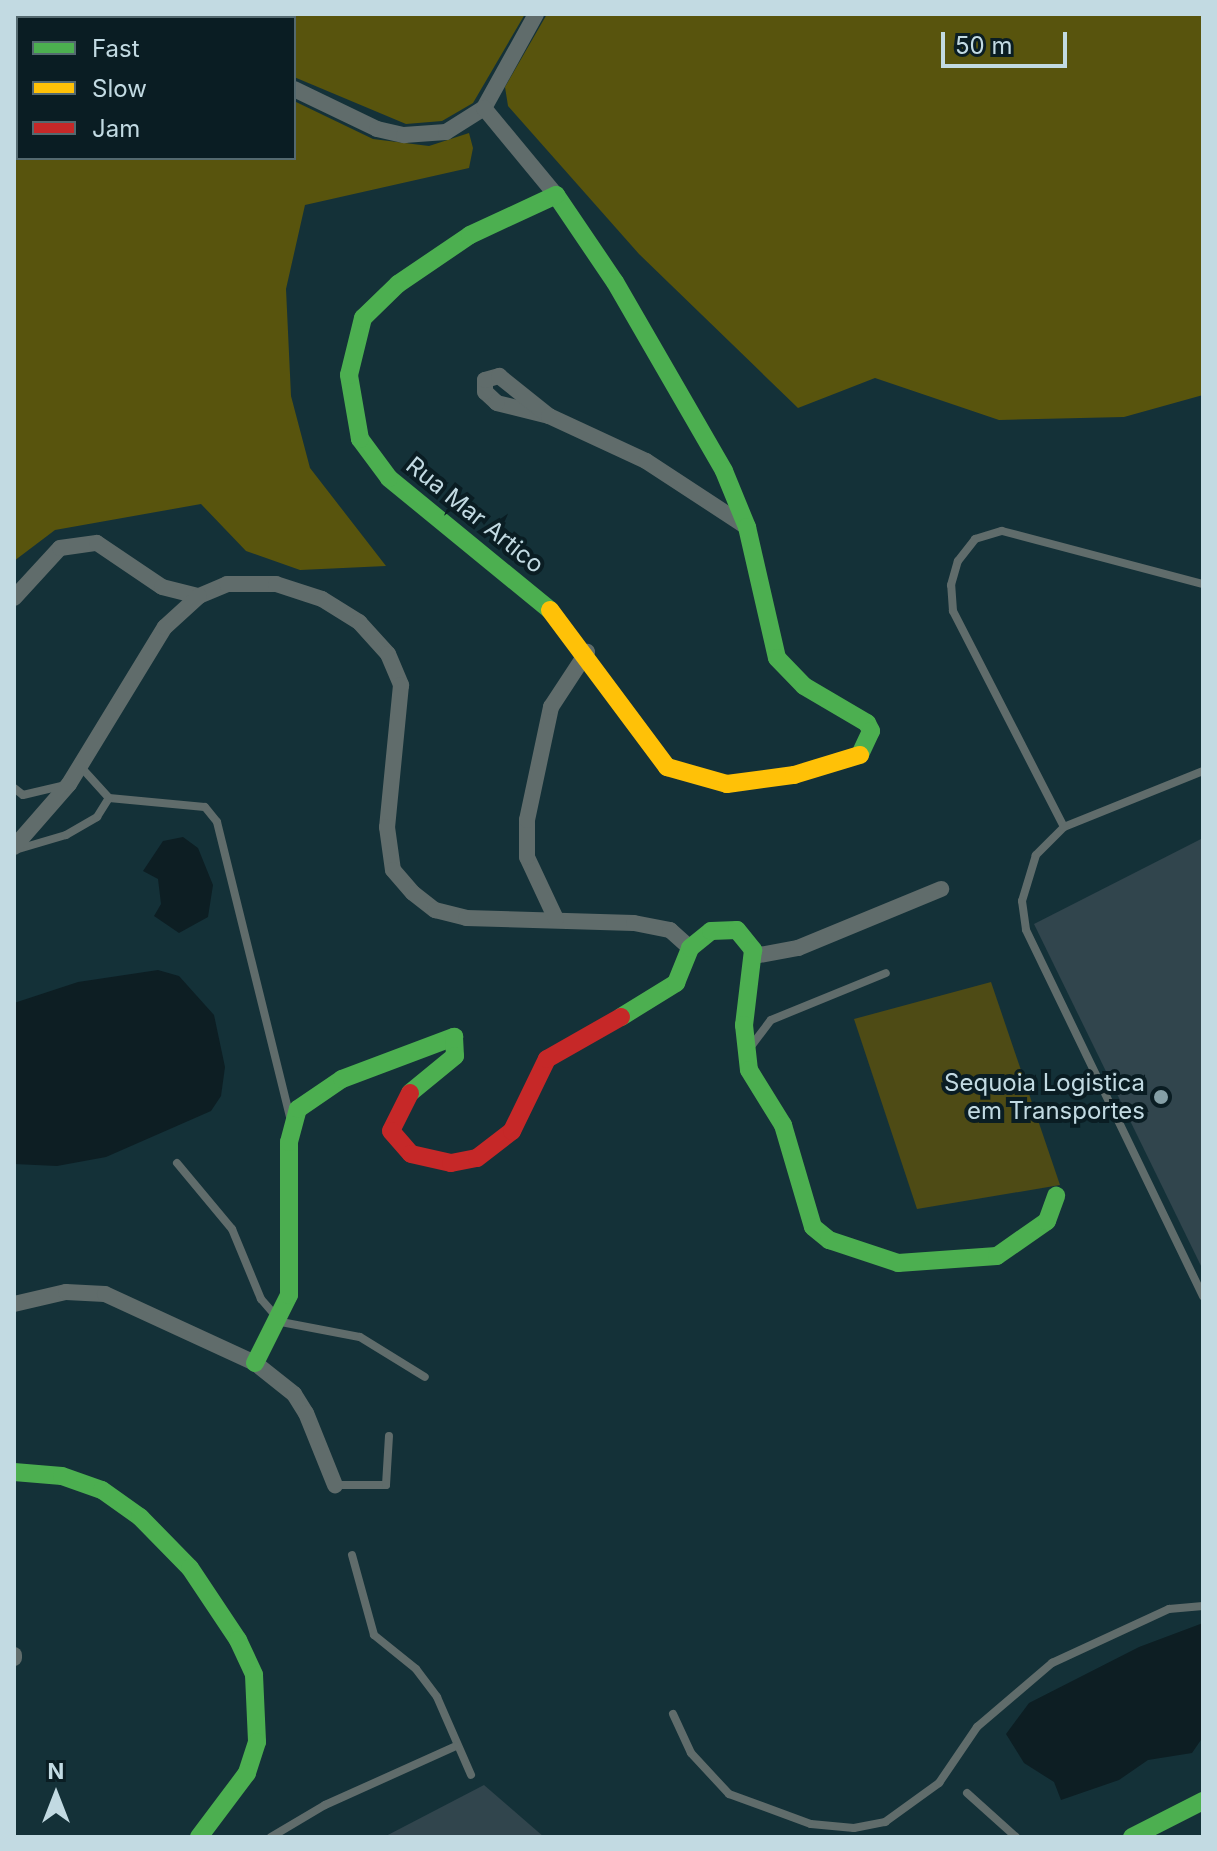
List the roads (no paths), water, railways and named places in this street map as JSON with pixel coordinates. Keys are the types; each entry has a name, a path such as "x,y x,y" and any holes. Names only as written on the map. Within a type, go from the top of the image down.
{"street":[{"path":"296,90 404,135 446,132 484,108 536,14"},
{"path":"484,108 556,195 615,282 724,471 747,527"},
{"name":"Rua Mar Artico","path":"556,195 470,235 398,284 363,318 349,375 360,439 380,469 546,603 587,652 649,750 695,779 758,781 862,754 871,731 867,723 804,686 777,658 747,527"},
{"path":"549,416 506,380 489,377 488,397 509,409 549,416 646,461 747,527"},
{"path":"14,598 60,548 97,543 162,587 199,596"},
{"path":"14,848 69,784 165,627 199,596 227,584 276,584 322,599 359,622 388,654 401,685 387,827 393,870 435,910 466,918 556,919 670,930 690,948"},
{"path":"556,919 527,857 527,820 551,707 587,652"},
{"path":"754,956 798,948 941,889"},
{"path":"255,1363 281,1322 289,1295 291,1122 310,1098 342,1079 454,1037 455,1056 401,1101 391,1131 398,1144 423,1157 451,1163 477,1158 512,1131 547,1059 562,1045 655,1000 687,969 690,948 711,931 737,930 754,956 745,1052 749,1070 783,1125 813,1227 843,1247 898,1263 997,1256 1047,1221 1056,1196"},
{"path":"14,1304 36,1295 105,1294 255,1363 294,1394 306,1413 335,1485"},
{"path":"14,1472 76,1480 140,1517 190,1568 238,1640 254,1675 257,1742 247,1773 199,1837"},
{"path":"1132,1837 1203,1801"}],"lane":[{"path":"1064,827 953,611 951,585 958,561 975,539 1002,531 1203,584"},
{"path":"80,766 109,798 205,807 217,822 291,1122"},
{"path":"1203,771 1064,827 1044,842 1027,874 1022,901 1026,930 1203,1296"},
{"path":"14,788 23,795 69,784"},
{"path":"14,848 66,835 97,817 109,798"},
{"path":"745,1052 771,1020 886,973"},
{"path":"177,1163 232,1229 261,1299 281,1322 360,1337 425,1377"},
{"path":"335,1485 386,1485 389,1436"},
{"path":"352,1555 374,1635 416,1669 437,1697 471,1775"},
{"path":"673,1714 691,1753 729,1794 811,1824 854,1828 885,1822 939,1783 977,1727 1052,1663 1169,1609 1203,1606"},
{"path":"271,1837 325,1805 456,1746"},
{"path":"967,1793 1016,1837"}],"place":[{"name":"Sequoia Logistica em Transportes","path":"1161,1097"}]}
